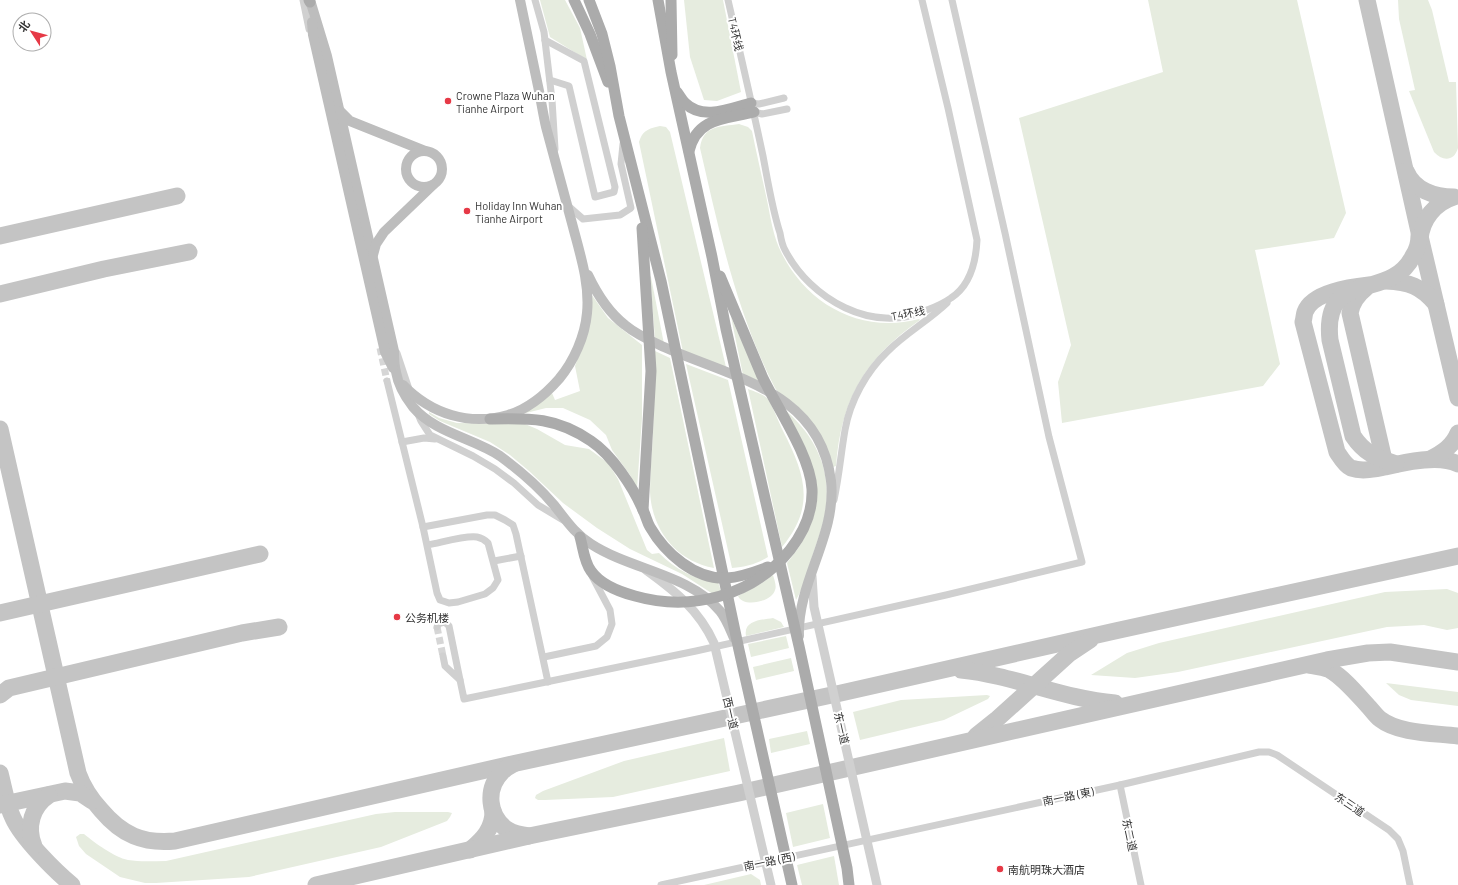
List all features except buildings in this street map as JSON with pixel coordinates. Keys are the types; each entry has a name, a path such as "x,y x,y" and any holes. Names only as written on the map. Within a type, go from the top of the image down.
{"main road":[{"path":"309,0 327,56 394,351 397,376 426,404 446,414 467,418 528,418 552,422 573,430 592,441 607,454 623,474 643,510 649,526 660,542 673,556 685,565 715,577 727,578 749,574 767,567 783,558"},
{"path":"309,0 313,36 385,352 409,401 421,415 438,426 490,451 522,474 553,505 580,537 610,555 678,581 702,595 720,611 739,650"},
{"path":"520,0 546,126 583,264 593,287 601,300 625,325 647,340 683,356 741,377 776,395 791,406 804,419 812,429 824,450 829,466 832,499 829,519 812,571 800,617 799,646"},
{"path":"574,0 590,34 615,99"},
{"path":"589,0 602,34 610,66 615,99 624,138 661,281 739,650 792,885"},
{"path":"658,0 671,72 712,257 727,337 799,646 847,868 849,885"},
{"path":"671,0 671,72"},
{"path":"675,88 685,103 693,109 703,112 753,108"},
{"path":"689,151 691,141 704,125 753,108"},
{"path":"340,112 350,121 436,155 442,164 441,175 434,184 384,232 376,244 372,256"},
{"path":"425,151 418,152 411,157 406,167 407,175 411,181 417,185 428,187 434,184"},
{"path":"640,203 651,371 643,510"},
{"path":"580,537 586,562 590,570 598,578 616,589 645,599 663,602 696,601 728,594 764,575 783,558 802,532 808,520 811,507 812,487 807,465 763,377 712,257"},
{"path":"490,419 519,411 530,405 552,387 570,363 581,340 586,324 587,302 583,264"}],"street":[{"path":"309,0 316,61"},
{"path":"309,0 400,365 421,422 430,434 441,441 474,456 495,469 514,483 538,505 567,523"},
{"path":"535,0 544,32 550,80 557,166"},
{"name":"T4环线","path":"728,0 753,108 776,223 784,249 797,271 812,287 831,301 849,310 869,316 889,318 922,313 952,298 964,286 972,272 976,257 977,240 948,108 922,0"},
{"path":"437,627 438,624 445,622 449,626 464,699 696,652 946,595 1082,562 1050,437 952,0"},
{"path":"545,40 584,61 615,187 614,192 595,197 569,86 550,80"},
{"path":"784,98 759,104 753,108 762,114 786,109"},
{"path":"567,204 583,219 620,215 631,208 621,164 624,138"},
{"path":"829,519 838,482 845,429 852,406 860,388 872,369 887,352 952,298"},
{"path":"387,380 423,527 437,593 440,600 444,602 458,602 488,593 498,580 488,543 483,539 469,537 427,545"},
{"path":"402,442 424,438 441,441"},
{"path":"423,527 487,515 495,516 513,525 544,657 548,682"},
{"path":"494,561 521,556"},
{"name":"西一道","path":"643,568 686,602 707,628 714,643 771,885"},
{"path":"544,657 596,646 602,642 610,631 612,624 610,610 590,570"},
{"name":"东一道","path":"812,571 814,607 877,885"},
{"path":"442,656 445,666 460,680"},
{"name":"南一路 (東)","path":"878,838 1120,785 1258,752"},
{"name":"东三道","path":"1258,752 1269,752 1277,755 1388,830 1398,839 1403,851 1410,885"},
{"name":"东二道","path":"1120,785 1141,885"},
{"name":"南一路 (西)","path":"661,885 878,838"}],"shaded area":[{"path":"540,0 565,0 580,28 587,60 550,37"},
{"path":"684,0 723,0 741,92 717,101 704,100 690,57"},
{"path":"1148,0 1297,0 1346,213 1334,238 1255,250 1280,364 1263,386 1062,423 1058,382 1071,345 1019,118 1163,72"},
{"path":"1398,0 1428,0 1432,10 1449,82 1456,82 1458,148 1454,156 1448,159 1437,155 1434,152 1409,91 1415,90 1399,19"},
{"path":"739,124 748,127 752,131 772,223 779,247 792,271 805,287 838,311 857,318 877,322 897,323 920,320 901,334 884,350 859,382 850,401 839,442 836,466 833,467 827,449 819,433 809,419 796,405 775,388 761,359 739,300 730,270 700,148 702,140 709,131 714,128"},
{"path":"660,126 666,127 670,132 726,367 683,352 639,142 644,132"},
{"path":"650,276 651,277 664,344 655,339"},
{"path":"589,291 608,318 642,345 642,418 637,489 630,475 612,450 606,435 590,420 563,408 546,408 522,414 552,393 555,400 580,391 575,366 582,347"},
{"path":"731,317 760,382 743,375"},
{"path":"655,351 670,358 714,568 688,559 668,542 661,531 652,506 650,485"},
{"path":"686,364 728,380 768,557 751,565 732,568"},
{"path":"748,389 763,395 769,401 791,447 801,476 804,490 800,518 793,532 782,547"},
{"path":"783,408 795,419 814,444 820,457 827,486 827,502 823,524 803,584 796,600 787,563 796,552 809,529 814,516 817,491 811,463"},
{"path":"429,412 439,418 457,423 525,424 565,445 589,449 608,463 618,479 647,550 652,554 659,553 665,559 686,573 701,579 718,582 721,591 713,594 682,574 630,549 597,528 563,503 510,455 490,442 440,421 429,414"},
{"path":"773,575 776,588 769,598 751,603 741,600 738,596 762,583"},
{"path":"1447,589 1458,593 1458,628 1447,630 1424,625 1387,627 1178,672 1135,678 1091,675 1127,653 1159,643 1385,592"},
{"path":"773,618 781,622 784,627 746,636 747,627 750,624 759,620"},
{"path":"786,636 789,648 751,657 748,644"},
{"path":"791,658 794,671 756,680 753,667"},
{"path":"1386,683 1458,692 1458,706 1411,700 1399,695"},
{"path":"990,696 988,699 944,720 860,740 853,712 901,700"},
{"path":"807,731 810,744 771,753 769,739"},
{"path":"724,738 730,771 613,797 545,800 538,800 535,798 536,795 543,791 624,761"},
{"path":"823,804 830,838 793,847 786,813"},
{"path":"395,812 452,813 447,821 381,847 249,877 156,883 145,883 120,877 86,854 79,846 76,837 80,834 84,834 111,853 128,860 166,861 376,814"},
{"path":"834,856 839,885 802,885 797,865"},
{"path":"751,874 760,880 761,885 704,885"}],"taxiway":[{"path":"1367,0 1458,398"},
{"path":"1406,171 1419,188 1439,196 1454,197 1441,203 1435,208 1423,225 1420,239"},
{"path":"0,236 177,196"},
{"path":"1396,464 1367,451 1353,436 1330,340 1330,317 1336,303 1347,294 1360,288 1389,279 1403,270 1416,251 1419,236"},
{"path":"0,294 104,269 189,252"},
{"path":"1386,281 1401,282 1414,286 1425,293 1436,304"},
{"path":"1369,285 1352,287 1324,295 1309,305 1304,314 1303,322 1337,452 1349,467 1359,470 1432,459 1450,461 1458,464"},
{"path":"1366,288 1355,299 1350,313 1384,460"},
{"path":"0,429 78,773 82,783 97,806 117,826 134,836 163,842 175,841 512,764 841,693 1458,556"},
{"path":"1430,459 1447,449 1458,433"},
{"path":"0,613 260,554"},
{"path":"0,695 9,688 242,633 279,627"},
{"path":"976,736 996,720 1069,654 1090,640"},
{"path":"316,885 529,836 739,793 1327,660 1368,653 1390,652 1458,662"},
{"path":"1309,665 1325,668 1335,673 1350,686 1378,718 1388,724 1397,728 1418,732 1458,736"},
{"path":"961,670 1000,677 1076,697 1115,703"},
{"path":"512,765 502,772 493,786 491,802 496,818 501,824 508,830 520,835 529,836"},
{"path":"0,773 5,796 17,826 40,854 72,885"},
{"path":"0,805 65,791 80,793 92,801"},
{"path":"34,846 31,832 32,818 38,805 49,795"},
{"path":"470,850 479,842 489,828 493,817 493,811"}],"tunnel":[{"path":"380,348 387,381"},
{"path":"437,627 443,656"}],"place":[{"name":"Crowne Plaza Wuhan Tianhe Airport","path":"448,101"},
{"name":"Holiday Inn Wuhan Tianhe Airport","path":"467,211"},
{"name":"公务机楼","path":"397,617"},
{"name":"南航明珠大酒店","path":"1000,869"}]}
